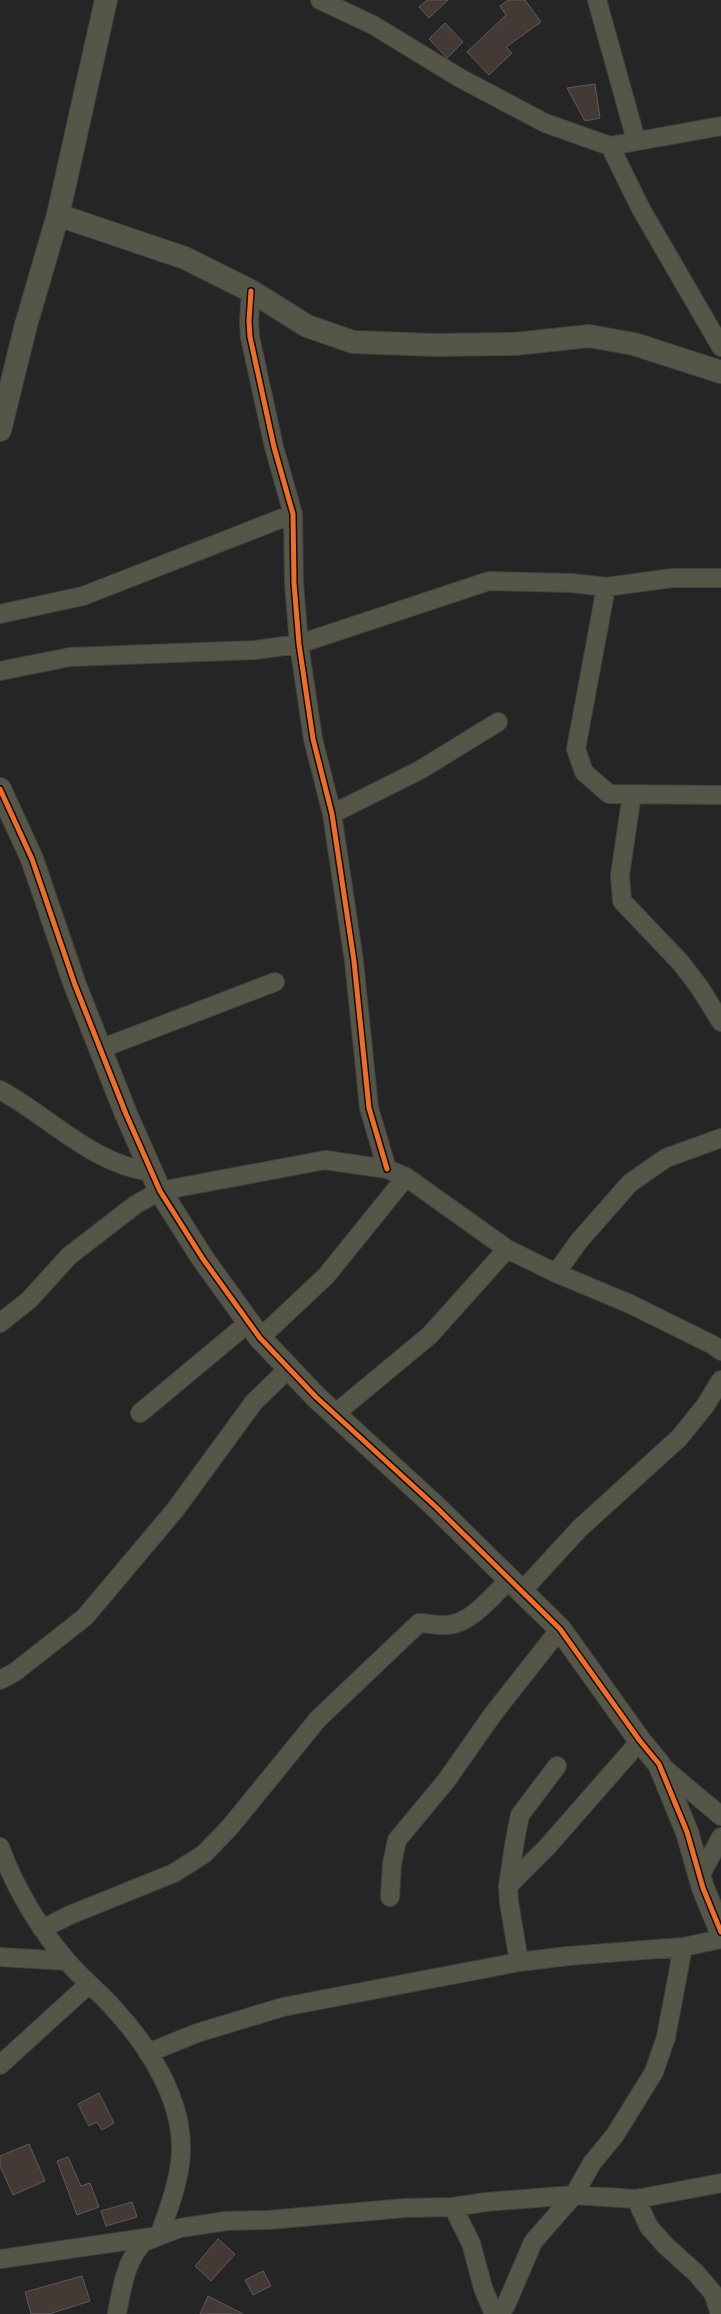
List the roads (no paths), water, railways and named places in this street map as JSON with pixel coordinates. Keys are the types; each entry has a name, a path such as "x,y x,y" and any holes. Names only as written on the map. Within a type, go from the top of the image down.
{"street":[{"path":"0,430 26,324 58,216 106,0"},
{"path":"320,0 374,25 460,78 545,123 610,146 636,140 681,135 721,126"},
{"path":"597,0 636,140"},
{"path":"610,146 641,209 721,347"},
{"path":"58,216 185,258 251,291 307,326 353,342 435,345 515,344 588,336 634,344 721,372"},
{"path":"251,291 249,321 250,337 274,447 293,514 294,575 299,644 313,739 332,814 354,961 368,1108 387,1169"},
{"path":"0,614 83,596 293,514"},
{"path":"0,671 70,657 256,650 299,644 489,581 572,583 606,587 672,578 721,578"},
{"path":"606,587 576,749 584,772 610,794 721,795"},
{"path":"332,814 420,770 498,722"},
{"path":"0,789 32,859 75,985 155,1182 203,1259 254,1331 288,1369 436,1507 560,1629 640,1741 659,1764 721,1816"},
{"path":"632,794 620,875 622,901 681,963 700,988 721,1022"},
{"path":"100,1049 275,982"},
{"path":"0,1090 96,1154 155,1182 325,1160 387,1169 406,1177 507,1249 556,1273 630,1304 713,1345 721,1351"},
{"path":"556,1273 579,1241 630,1182 666,1158 721,1138"},
{"path":"140,1413 254,1331 326,1276 406,1177"},
{"path":"0,1323 29,1300 69,1256 135,1205 155,1182"},
{"path":"336,1413 430,1335 507,1249"},
{"path":"0,1680 15,1672 85,1617 175,1510 254,1402 288,1369"},
{"path":"42,1929 70,1915 174,1872 204,1854 230,1826 318,1719 367,1674 407,1632 419,1623 447,1625 460,1621 515,1586 679,1438 705,1406 721,1380"},
{"path":"390,1897 392,1864 397,1840 446,1781 494,1714 560,1629"},
{"path":"508,1886 548,1846 640,1741"},
{"path":"659,1764 687,1832 703,1888 721,1932"},
{"path":"519,1962 509,1902 508,1886 520,1815 557,1766"},
{"path":"700,1876 721,1837"},
{"path":"0,1847 42,1929 67,1962 88,1985 115,2010 148,2053 166,2086 177,2118 181,2145 170,2205 159,2236"},
{"path":"148,2053 197,2032 283,2007 519,1962 568,1956 683,1947 721,1938"},
{"path":"500,2314 506,2306 532,2242 574,2195 592,2163 615,2135 654,2072 666,2037 683,1947"},
{"path":"0,1957 67,1962"},
{"path":"0,2065 88,1985"},
{"path":"117,2314 122,2287 140,2245 180,2228 226,2221 268,2220 405,2208 452,2208 486,2202 574,2195 636,2199 721,2184"},
{"path":"636,2199 649,2227 666,2246 696,2273 713,2293 720,2314"},
{"path":"452,2208 471,2244 483,2288 494,2314"},
{"path":"0,2259 159,2236"}]}
